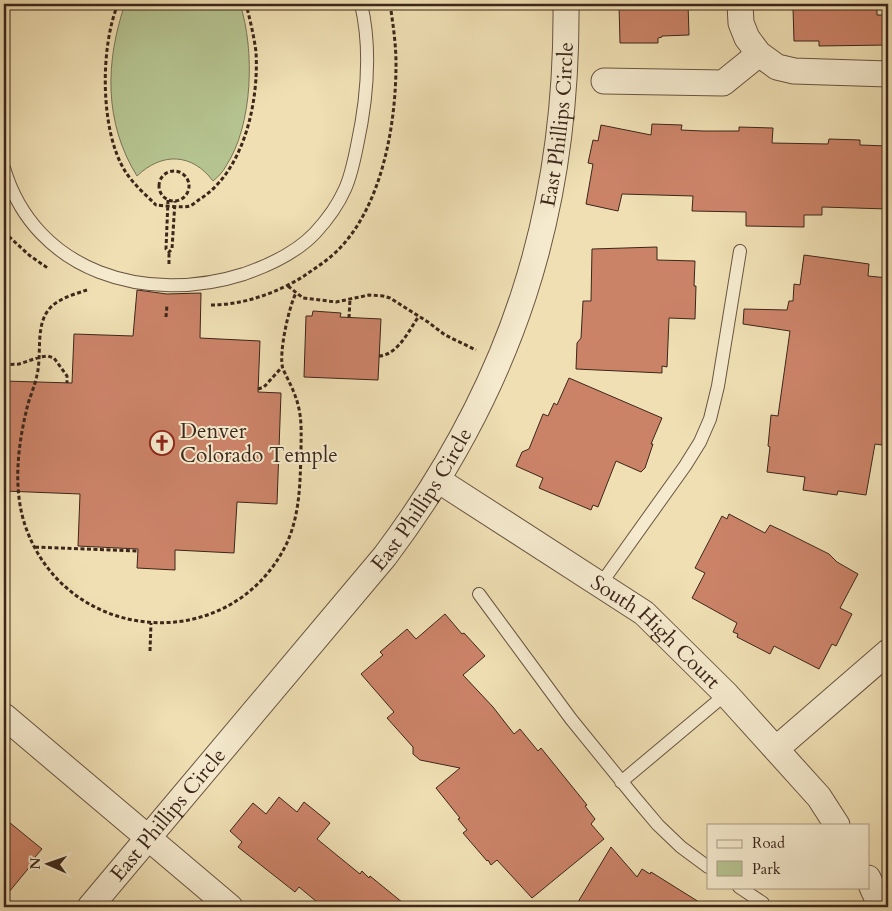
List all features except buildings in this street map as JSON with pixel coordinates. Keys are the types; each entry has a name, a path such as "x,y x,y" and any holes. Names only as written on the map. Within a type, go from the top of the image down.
{"street":[{"name":"East Phillips Circle","path":"90,907 385,556 413,519 464,436 487,390 507,343 538,249 558,153 564,100 566,4"},
{"path":"740,4 741,23 747,38 759,54 777,66 794,71 888,74"},
{"path":"604,81 723,83 759,54"},
{"name":"South High Court","path":"438,480 644,613 726,694 819,797 836,824"},
{"path":"776,749 888,652"},
{"path":"4,716 230,907"},
{"path":"870,882 881,907"}],"lane":[{"path":"4,168 9,186 18,204 41,234 63,253 88,268 116,278 146,284 174,286 202,284 256,270 299,247 314,234 328,218 350,177 362,124 368,63 361,4"},
{"path":"600,585 685,466 700,442 710,419 718,386 740,250"},
{"path":"479,594 571,719 621,782 658,825 681,847 707,866"},
{"path":"621,782 726,694"},
{"path":"740,888 763,903"}],"path":[{"path":"118,4 107,48 105,71 108,119 119,158 126,172 156,205 168,206 190,206 218,185 227,174 239,149 248,123 256,74 253,28 246,4"},
{"path":"207,305 242,301 266,295 288,286 325,262 347,240 359,224 379,178 392,125 396,63 390,4"},
{"path":"168,172 178,172 185,175 189,182 185,196 174,201 168,200 160,192 160,180 168,172"},
{"path":"168,200 166,249 169,252 172,250 174,201"},
{"path":"4,232 29,255 54,272"},
{"path":"288,286 303,298 336,302 369,295 383,296 397,302 445,335 477,350"},
{"path":"80,287 93,292"},
{"path":"87,290 60,300 51,306 40,326 40,357 37,376 24,424 19,479 22,511 34,547 60,582 78,598 93,608 130,621 151,623 181,622 200,618 234,603 263,578 286,544 294,524 298,503 301,423 294,392 282,367 286,324 296,293"},
{"path":"349,318 350,299"},
{"path":"159,303 175,304"},
{"path":"379,356 386,356 395,350 419,316"},
{"path":"4,365 19,364 48,356 54,358 67,376 67,383"},
{"path":"258,389 264,387 282,367"},
{"path":"34,547 138,551"},
{"path":"150,651 151,623"}],"green space":[{"path":"125,4 240,4 248,43 249,87 246,109 242,130 235,149 219,176 213,181 196,165 176,159 156,163 137,176 126,156 113,114 111,92 114,48"}],"place":[{"name":"Denver Colorado Temple","path":"162,443"}]}
